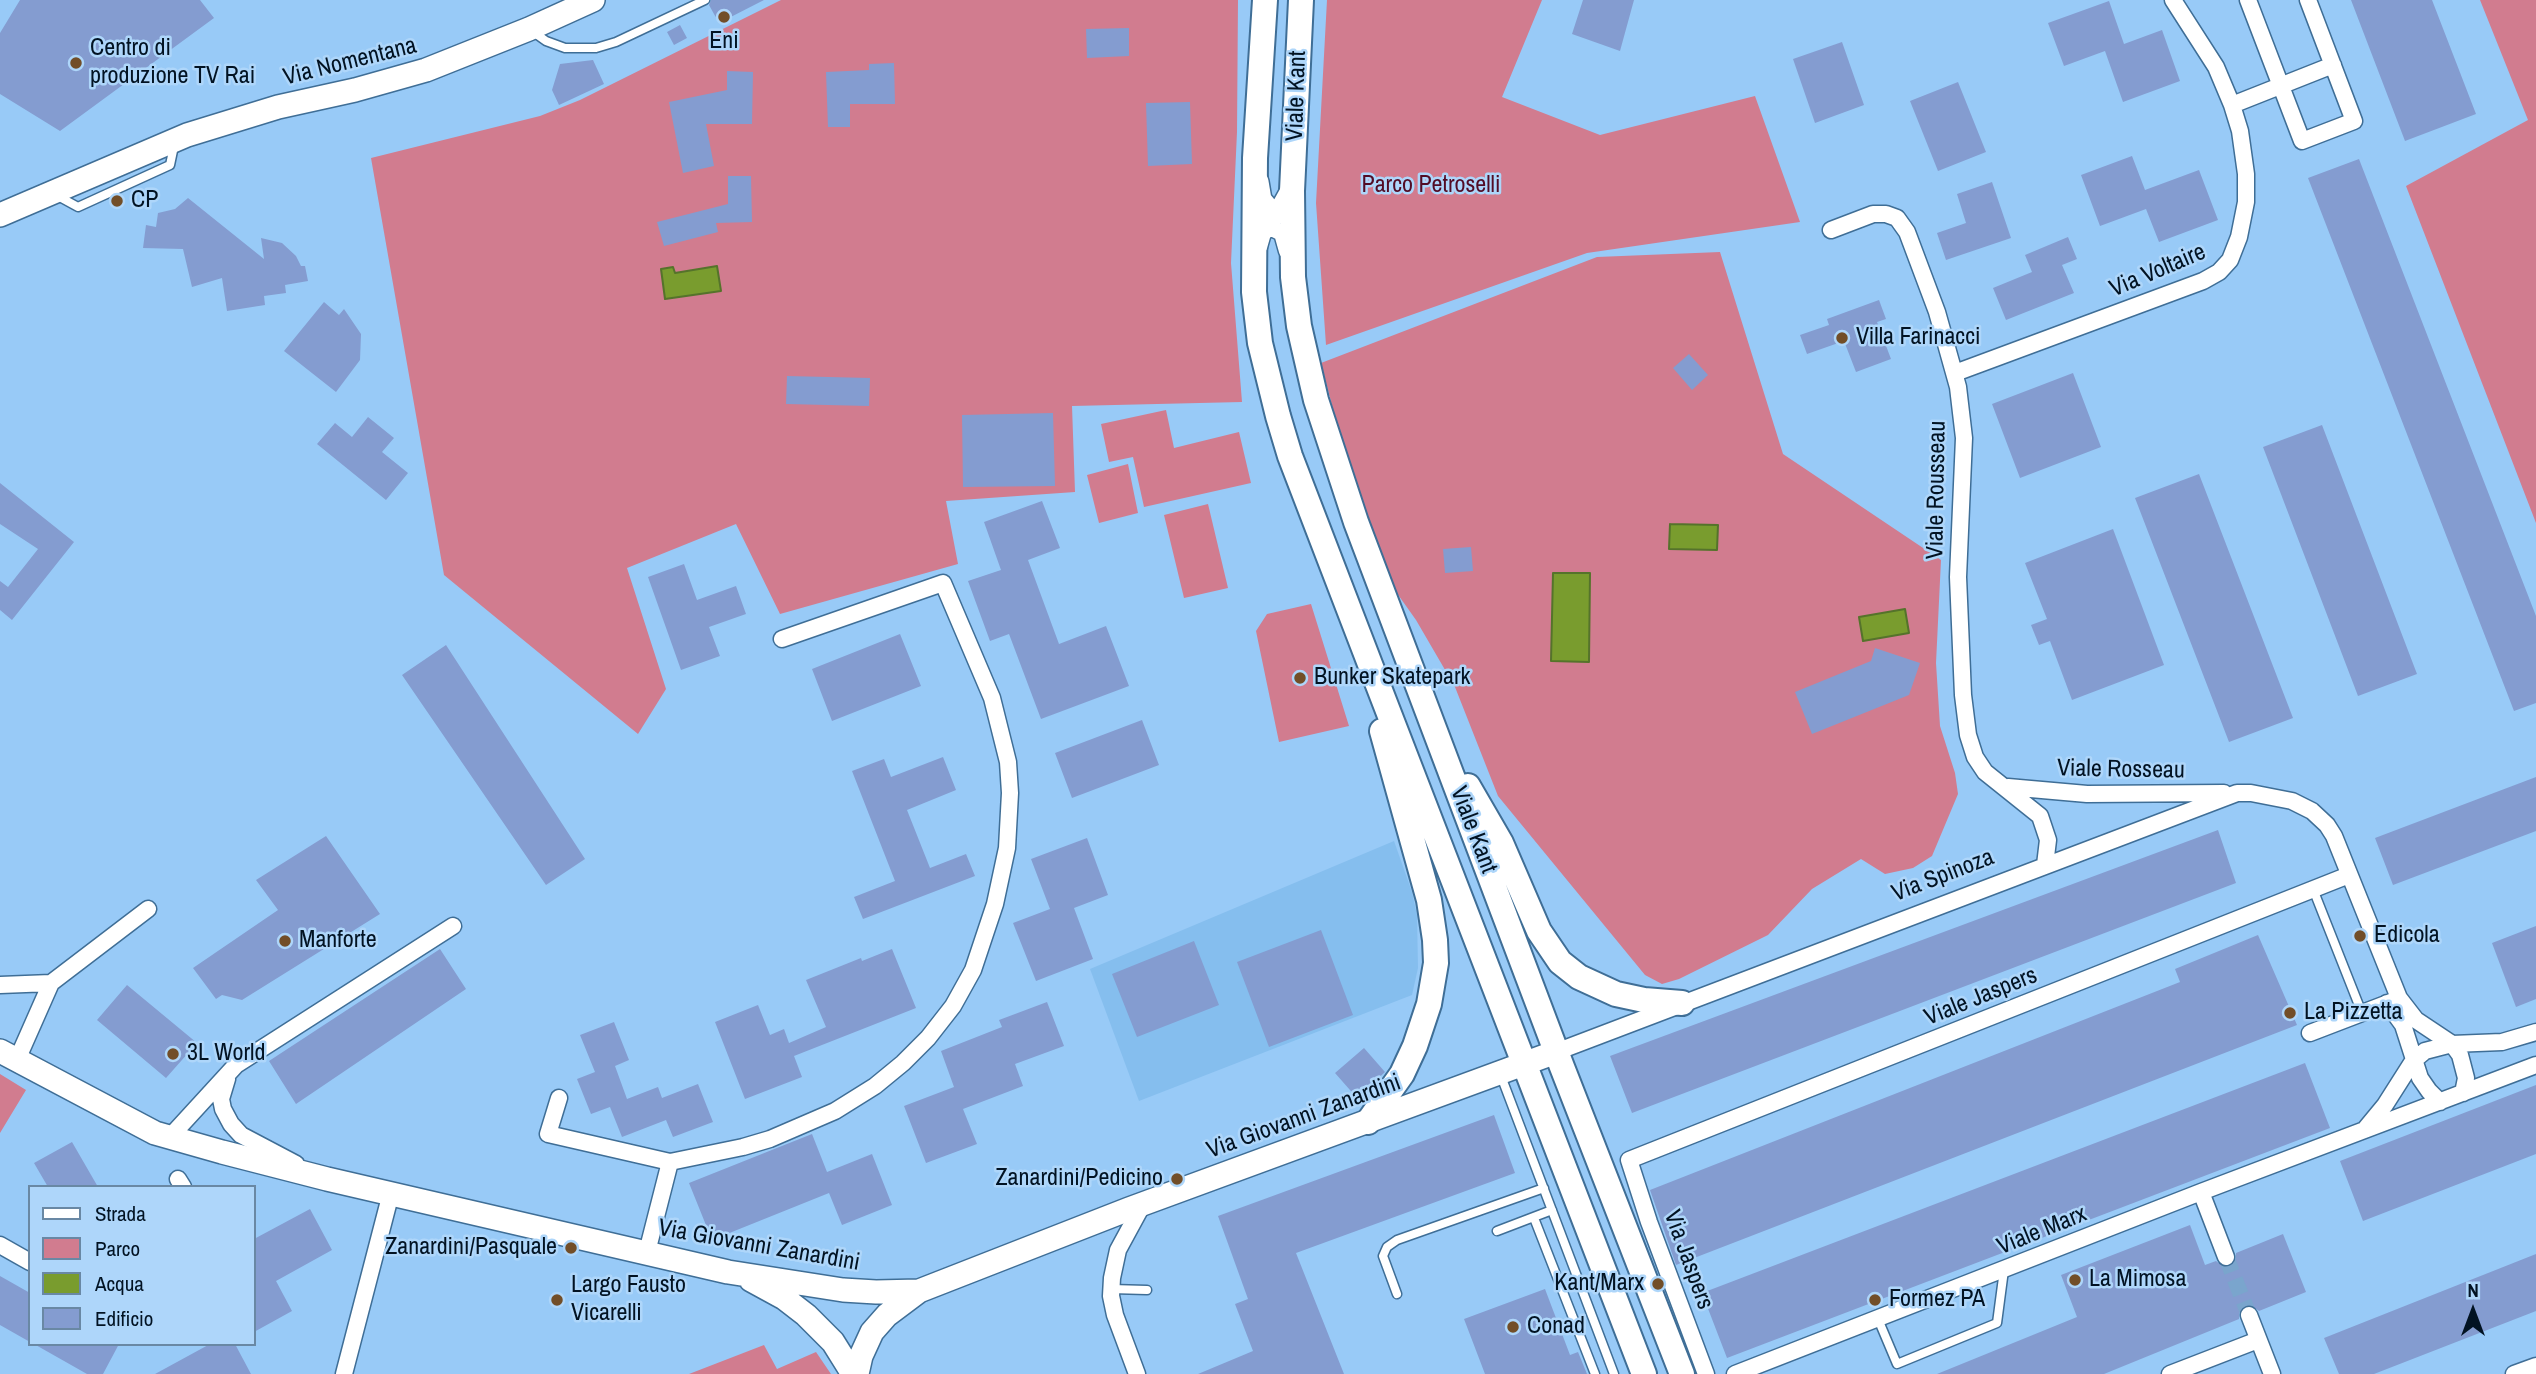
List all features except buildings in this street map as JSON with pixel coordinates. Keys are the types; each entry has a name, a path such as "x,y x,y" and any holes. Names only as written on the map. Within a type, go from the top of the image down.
{"main road":[{"name":"Viale Kant","path":"1265,0 1255,158 1254,292 1260,343 1271,392 1290,456 1644,1374"},
{"name":"Viale Kant","path":"1301,0 1292,191 1293,277 1299,326 1324,427 1356,522 1556,1052 1682,1374"},
{"path":"1368,1122 1402,1074 1415,1046 1429,1004 1436,962 1430,907 1383,738 1373,672"},
{"path":"1438,739 1496,832 1539,931 1560,962 1579,977 1616,994 1654,1002 1682,1003"}],"street":[{"name":"Via Nomentana","path":"0,215 175,140 260,112 426,70 593,0"},
{"name":"Via Voltaire","path":"1955,373 2203,281 2223,270 2236,244 2246,202 2244,152 2232,105 2211,58 2173,0"},
{"path":"2248,0 2302,141 2354,121 2308,0"},
{"path":"2232,105 2333,65"},
{"name":"Viale Kant","path":"1255,158 1260,200 1265,209 1274,212 1282,209 1292,191"},
{"name":"Viale Rousseau","path":"1831,230 1878,214 1891,215 1901,223 1937,312 1955,373 1964,439 1958,577 1965,716 1975,757 1988,775 2035,811 2043,822 2048,840 2045,865"},
{"name":"Viale Kant","path":"1260,343 1259,250 1261,236 1265,230 1274,229 1282,233 1293,277"},
{"path":"559,1098 548,1134 670,1162 712,1155 770,1139 835,1111 876,1086 928,1038 953,1006 973,970 995,904 1007,848 1010,793 1008,762 992,698 943,583 782,639"},
{"name":"Viale Rosseau","path":"2006,787 2087,794 2236,793"},
{"name":"Via Spinoza","path":"1525,1063 2236,793 2285,799 2317,815 2331,831 2393,1001"},
{"name":"Viale Jaspers","path":"1629,1160 2349,875"},
{"name":"Via Giovanni Zanardini","path":"148,909 51,983 9,1055 140,1126 170,1138 320,1177 728,1272 858,1292 919,1291 1143,1204 1525,1063"},
{"path":"170,1138 230,1070 453,926"},
{"path":"0,985 51,983"},
{"path":"2310,1033 2393,1001"},
{"path":"2393,1001 2420,1024 2452,1044 2465,1069 2463,1093"},
{"path":"2393,1001 2423,1084 2440,1102"},
{"path":"2365,1130 2385,1105 2413,1061 2431,1048 2452,1044 2494,1043 2536,1032"},
{"name":"Viale Marx","path":"1735,1374 2536,1065"},
{"path":"230,1070 223,1086 222,1099 223,1109 231,1124 242,1135 320,1177"},
{"name":"Via Jaspers","path":"1629,1160 1649,1222 1706,1374"},
{"path":"647,1252 670,1162"},
{"path":"2201,1192 2226,1257"},
{"path":"344,1374 391,1194"},
{"path":"1137,1374 1113,1309 1111,1289 1118,1251 1143,1204"},
{"path":"1,1249 28,1261"},
{"path":"728,1272 766,1287 799,1309 833,1342 855,1374"},
{"path":"855,1374 872,1332 887,1315 919,1291"},
{"path":"2249,1315 2272,1374"},
{"path":"2170,1374 2258,1340"},
{"path":"1770,1374 1782,1356"},
{"path":"2514,1374 2536,1366"}],"lane":[{"path":"529,29 546,41 565,48 596,48 617,42 705,0"},
{"path":"2313,889 2362,1013"},
{"path":"1500,1073 1614,1374"},
{"path":"1397,1294 1383,1256 1387,1247 1397,1240 1544,1188"},
{"path":"1497,1231 1552,1210"},
{"path":"1534,1217 1595,1374"},
{"path":"1878,1319 1897,1364 1997,1323 2004,1270"},
{"path":"1111,1289 1147,1290"}],"shaded area":[{"path":"1394,841 1417,915 1418,968 1412,995 1139,1101 1090,969"}],"green space":[{"path":"781,0 1238,0 1237,132 1231,263 1242,402 1072,406 1075,492 946,501 958,564 780,614 736,524 627,568 666,689 638,734 444,575 371,158 540,116 580,100"},
{"name":"Parco Petroselli","path":"1327,0 1542,0 1502,97 1600,135 1755,96 1800,222 1587,253 1326,345 1316,203"},
{"path":"2480,0 2536,0 2536,523 2406,186 2528,120"},
{"path":"1720,252 1783,454 1941,560 1936,663 1940,726 1955,773 1958,794 1932,856 1913,868 1885,874 1861,859 1812,889 1768,935 1679,979 1662,984 1645,975 1498,796 1455,687 1416,620 1389,582 1341,440 1321,363 1597,257"},
{"path":"1166,410 1174,448 1239,432 1251,483 1144,507 1133,457 1109,462 1101,424"},
{"path":"1128,464 1138,513 1099,523 1087,475"},
{"path":"1208,504 1228,588 1184,598 1164,515"},
{"name":"Bunker Skatepark","path":"1311,604 1349,726 1279,742 1256,631 1267,614"},
{"path":"0,1074 26,1090 0,1133"},
{"path":"764,1345 777,1369 816,1352 831,1374 689,1374"}],"water":[{"path":"717,266 721,291 665,299 661,269 673,267 675,273"},
{"path":"1670,524 1718,525 1717,550 1669,549"},
{"path":"1553,573 1590,573 1589,662 1551,661"},
{"path":"1905,609 1909,633 1863,641 1859,617"}],"tunnel":[{"path":"2226,1257 2249,1315"}],"place":[{"name":"Eni","path":"724,17"},
{"name":"Centro di produzione TV Rai","path":"76,63"},
{"name":"CP","path":"117,201"},
{"name":"Villa Farinacci","path":"1842,338"},
{"name":"Bunker Skatepark","path":"1300,678"},
{"name":"Edicola","path":"2360,936"},
{"name":"Manforte","path":"285,941"},
{"name":"La Pizzetta","path":"2290,1013"},
{"name":"3L World","path":"173,1054"},
{"name":"Zanardini/Pedicino","path":"1177,1179"},
{"name":"Zanardini/Pasquale","path":"571,1248"},
{"name":"La Mimosa","path":"2075,1280"},
{"name":"Kant/Marx","path":"1658,1284"},
{"name":"Largo Fausto Vicarelli","path":"557,1300"},
{"name":"Formez PA","path":"1875,1300"},
{"name":"Conad","path":"1513,1327"}]}
